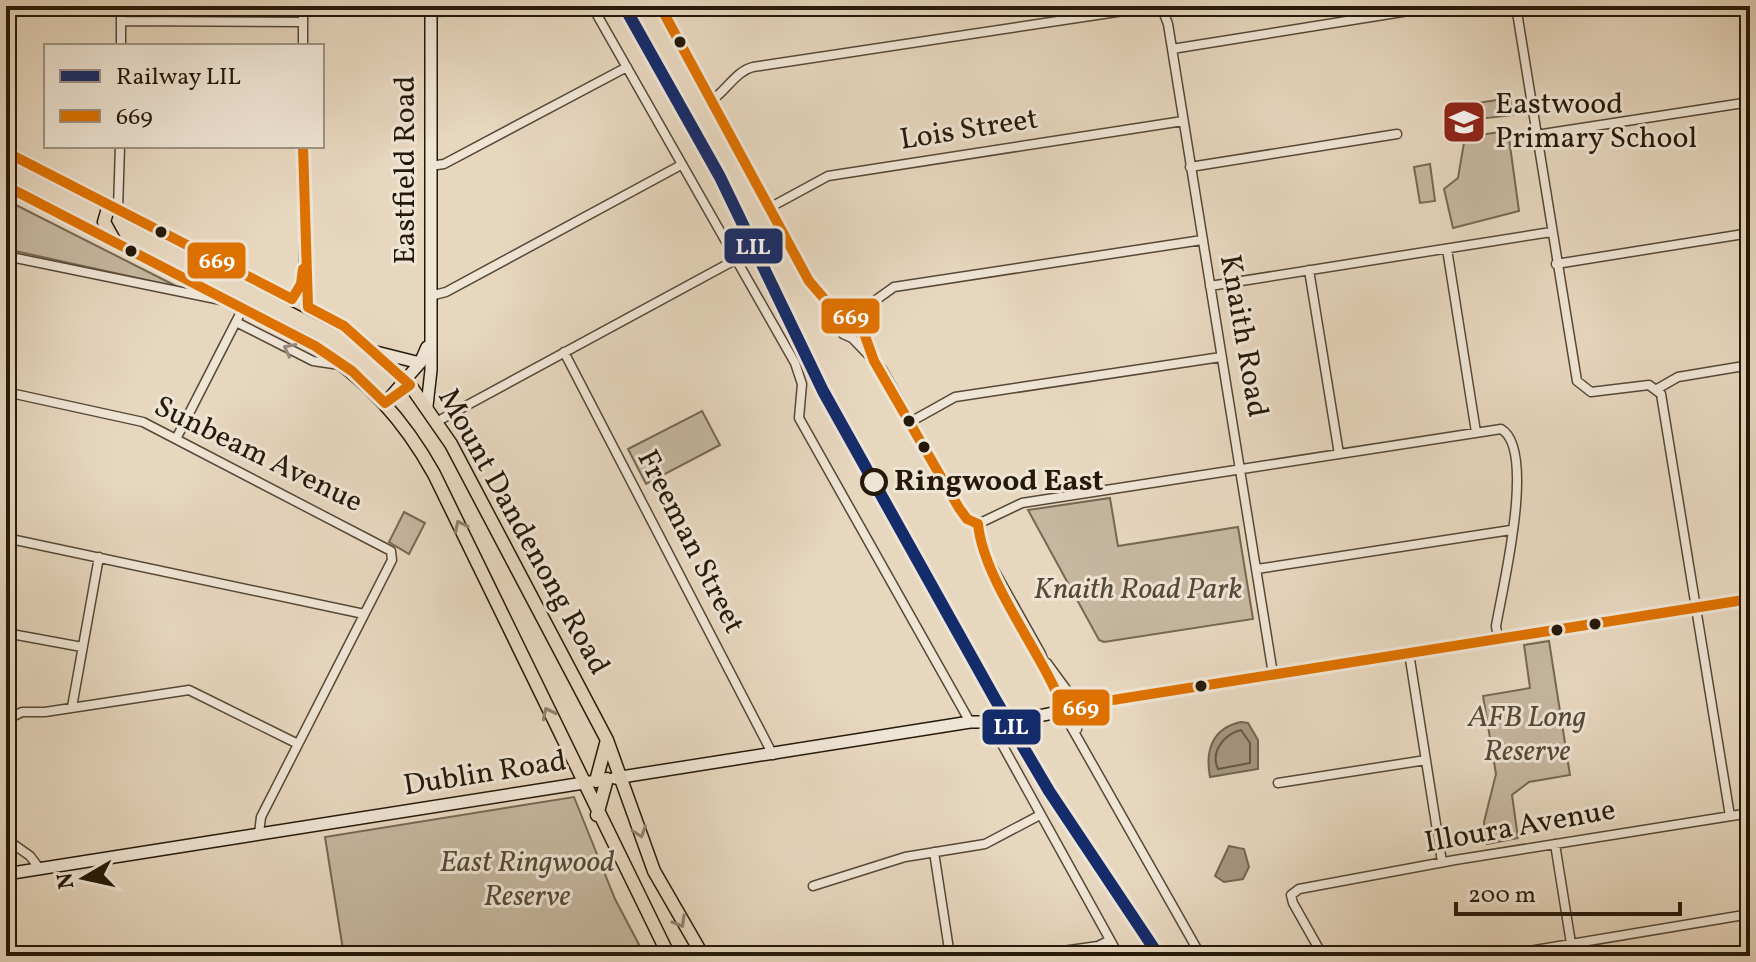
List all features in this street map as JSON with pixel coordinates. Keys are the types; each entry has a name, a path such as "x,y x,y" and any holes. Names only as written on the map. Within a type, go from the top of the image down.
{"main road":[{"name":"Eastfield Road","path":"385,403 425,363 430,335 431,9"},
{"name":"Mount Dandenong Road","path":"6,152 344,326 408,382 438,421 607,740 661,887 703,956"},
{"name":"Mount Dandenong Road","path":"6,186 243,308 345,366 385,403 415,439 434,474 597,815 669,956"},
{"path":"114,207 104,222 116,242"},
{"path":"376,352 425,363 427,406"},
{"name":"Dublin Road","path":"6,874 1750,599"},
{"path":"597,815 607,740"}],"street":[{"path":"121,6 121,44"},
{"path":"303,6 303,44"},
{"path":"431,9 480,10 496,6"},
{"path":"592,6 801,375 797,407 802,425 970,722"},
{"path":"711,101 726,91 741,72 753,67 1078,17 1077,6"},
{"path":"1172,49 1440,6"},
{"path":"1516,6 1577,381 1591,392 1649,385 1657,389"},
{"path":"663,7 809,281 827,302 843,334 852,338 874,361"},
{"name":"Knaith Road","path":"1078,17 1160,8 1167,18 1273,674"},
{"path":"121,21 303,22"},
{"path":"430,166 444,164 627,67"},
{"path":"1536,135 1750,102"},
{"name":"Lois Street","path":"769,208 828,176 1183,121"},
{"path":"1190,167 1397,134"},
{"path":"114,207 120,148"},
{"path":"303,148 304,263 308,307"},
{"path":"430,296 446,292 681,165"},
{"path":"1210,286 1551,232"},
{"path":"1556,264 1750,233"},
{"path":"841,326 894,287 1202,240"},
{"path":"1447,249 1476,432"},
{"path":"6,256 227,300"},
{"path":"438,421 735,260"},
{"path":"292,299 301,284 304,263"},
{"path":"1309,270 1339,454"},
{"path":"852,338 861,328 871,301"},
{"path":"827,302 851,317 861,328 874,361 912,421 959,508 967,519 978,524 1022,503 1501,429 1510,438 1518,495 1496,626 1498,639"},
{"path":"177,437 243,308"},
{"path":"236,322 313,361 345,366"},
{"name":"Freeman Street","path":"564,352 773,755"},
{"path":"912,421 955,397 1221,357"},
{"path":"1657,389 1678,377 1750,365"},
{"path":"1657,389 1730,816"},
{"name":"Sunbeam Avenue","path":"6,392 143,422 391,551 392,560 364,614"},
{"path":"978,524 980,545 1041,654 1064,686 1068,708 1083,745 1201,956"},
{"path":"1257,569 1511,530"},
{"path":"6,538 364,614 259,821 259,833"},
{"path":"72,707 99,557"},
{"path":"6,633 82,647"},
{"path":"1409,653 1442,862"},
{"path":"6,720 22,712 189,690 298,744"},
{"path":"1001,719 1040,815 1119,956"},
{"path":"1278,783 1426,760"},
{"name":"Illoura Avenue","path":"1323,956 1293,903 1291,895 1299,889 1442,862 1750,813"},
{"path":"813,886 897,860 985,844 1040,815"},
{"path":"6,839 30,856 39,868"},
{"path":"1555,844 1573,956"},
{"path":"934,852 950,956"},
{"path":"1499,956 1750,914"},
{"path":"1028,956 1098,946 1110,940"}],"green space":[{"path":"1510,98 1513,115 1479,119 1477,103"},
{"path":"1508,131 1519,211 1453,228 1444,189 1458,178 1465,137"},
{"path":"1430,164 1435,201 1420,203 1414,167"},
{"path":"6,200 178,287 6,249"},
{"path":"702,411 720,445 646,484 628,449"},
{"name":"Knaith Road Park","path":"1110,498 1118,546 1238,527 1253,619 1104,642 1099,640 1028,510"},
{"path":"404,512 425,523 409,554 389,542"},
{"name":"AFB Long Reserve","path":"1549,641 1570,775 1529,782 1512,795 1518,838 1487,844 1484,822 1496,774 1483,696 1530,688 1524,645"},
{"name":"East Ringwood Reserve","path":"574,797 615,899 645,956 344,956 325,837"}],"water":[{"path":"1241,722 1248,723 1258,740 1258,769 1210,777 1209,758 1213,742 1223,729"},
{"path":"1229,846 1244,849 1249,867 1243,879 1224,882 1215,876"}],"rail line":[{"name":"LIL","path":"624,6 720,177 823,391 995,699 1049,791 1159,956"}],"transit line":[{"name":"669","path":"660,6 809,281 827,302 860,322 874,361 959,508 967,519 978,524"},
{"name":"669","path":"6,186 315,346 352,371 385,403 410,385 344,326 308,307 303,148"},
{"name":"669","path":"6,152 292,299 301,284 303,269"},
{"name":"669","path":"978,524 991,570 1065,713 1094,703 1750,599"}],"place":[{"name":"Eastwood Primary School","path":"1464,122"},
{"name":"Ringwood East","path":"874,482"}]}
